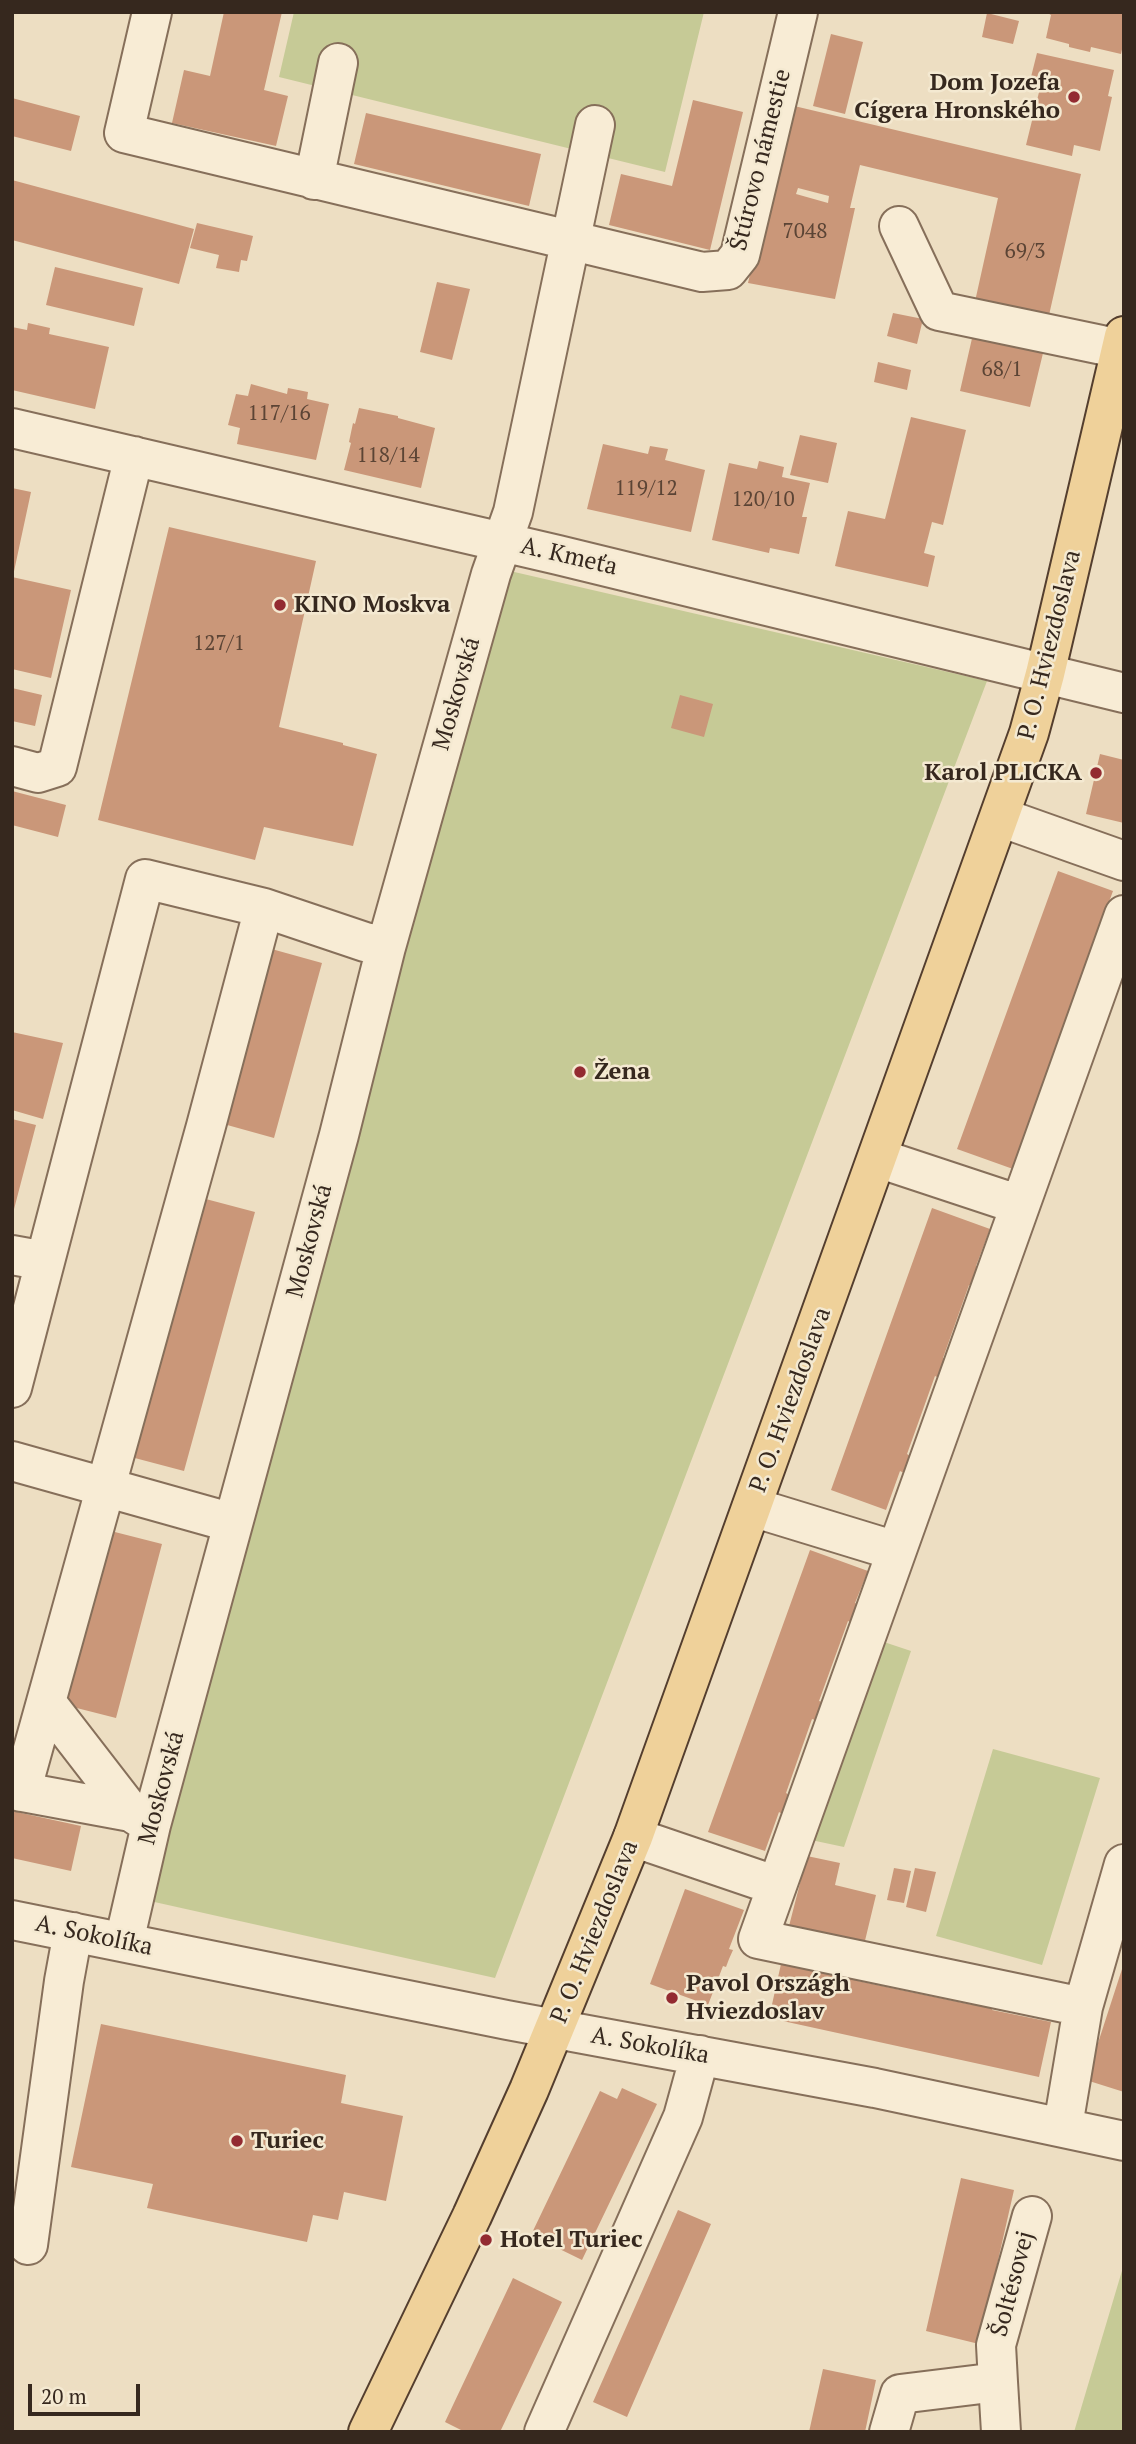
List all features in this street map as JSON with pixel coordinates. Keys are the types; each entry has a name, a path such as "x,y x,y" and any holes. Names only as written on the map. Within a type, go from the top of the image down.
{"main road":[{"name":"P. O. Hviezdoslava","path":"369,2432 466,2228 556,2029 633,1837 878,1158 1029,733 1122,343"}],"street":[{"name":"Štúrovo námestie","path":"152,12 124,133 702,272 728,270 740,255 798,12"},
{"path":"314,180 338,64"},
{"path":"502,541 513,512 595,125"},
{"path":"899,226 939,311 1122,343"},
{"name":"A. Kmeťa","path":"12,428 502,541 1124,693"},
{"path":"12,766 38,773 57,767 134,456"},
{"name":"Moskovská","path":"124,1942 141,1819 233,1523 339,1135 386,947 502,541"},
{"path":"1000,817 1124,861"},
{"path":"12,1388 29,1258 145,878 264,908 386,947"},
{"path":"141,1819 16,1791 46,1702 264,908"},
{"path":"1083,2007 758,1939 1124,915"},
{"path":"878,1158 1020,1205"},
{"path":"12,1461 233,1523"},
{"path":"752,1507 896,1552"},
{"path":"46,1702 141,1819"},
{"path":"633,1837 777,1886"},
{"path":"1063,2126 1083,2007 1124,1864"},
{"name":"A. Sokolíka","path":"12,1920 556,2029 1063,2126 1124,2141"},
{"path":"28,2245 73,1932"},
{"path":"544,2432 682,2117 701,2055"},
{"name":"Šoltésovej","path":"1001,2432 996,2345 1032,2216"},
{"path":"889,2432 900,2394 998,2382"}],"green space":[{"path":"294,12 704,12 665,172 279,77"},
{"path":"497,568 987,681 495,1978 141,1899"},
{"path":"881,1641 911,1651 844,1847 811,1840"},
{"path":"993,1749 1100,1778 1042,1965 936,1936"},
{"path":"1124,2264 1124,2432 1074,2432"}],"building":[{"path":"224,12 282,12 264,90 288,96 276,146 172,123 184,70 210,76"},
{"path":"1046,12 1124,12 1121,54 1091,47 1090,52 1046,38 1051,15"},
{"path":"987,13 1019,21 1013,44 982,37"},
{"path":"831,34 863,42 845,114 813,106"},
{"path":"1037,53 1114,70 1108,96 1112,97 1100,151 1074,145 1072,156 1026,145 1041,84 1030,81"},
{"path":"12,98 80,116 71,151 12,136"},
{"path":"693,100 743,112 710,250 609,225 621,174 672,186"},
{"path":"790,105 1081,174 1047,324 974,306 998,198 860,165 850,208 855,208 835,299 748,283","holes":["798,188 829,196 828,203 796,194"]},
{"path":"366,113 541,154 529,206 354,164"},
{"path":"12,180 194,229 179,284 12,240"},
{"path":"197,223 253,236 247,261 241,260 239,272 216,268 219,255 190,248"},
{"path":"55,267 143,288 134,326 46,305"},
{"path":"437,282 470,289 452,360 420,352"},
{"path":"893,313 923,319 917,344 887,336"},
{"path":"28,323 50,328 49,334 109,347 95,409 12,390 12,327 27,330"},
{"path":"973,334 1044,349 1030,407 960,391"},
{"path":"878,362 911,370 907,390 874,382"},
{"path":"251,384 287,394 288,388 308,392 307,399 329,404 316,460 237,444 240,428 228,425 236,394 248,396"},
{"path":"359,408 398,416 435,428 421,488 344,470 353,423 355,424"},
{"path":"911,417 966,430 943,525 932,522 924,553 935,556 928,587 835,566 848,511 885,519"},
{"path":"800,435 837,443 828,483 790,475"},
{"path":"603,444 648,454 650,446 668,449 665,460 705,470 691,532 587,509"},
{"path":"759,461 784,467 782,477 810,483 802,517 807,517 799,554 770,548 769,553 712,540 729,463 757,469"},
{"path":"12,488 31,492 13,576 12,576"},
{"path":"169,527 316,561 279,727 377,754 353,846 264,827 255,860 98,820"},
{"path":"12,577 71,590 51,678 12,669"},
{"path":"12,688 42,695 35,726 12,721"},
{"path":"680,695 713,704 704,737 671,728"},
{"path":"1100,754 1124,760 1124,823 1086,814"},
{"path":"12,791 66,805 58,837 12,825"},
{"path":"1058,871 1113,891 1065,1023 1068,1023 1032,1115 1035,1117 1026,1131 1013,1169 957,1149"},
{"path":"268,948 322,963 274,1138 220,1123"},
{"path":"12,1032 63,1043 43,1119 12,1110"},
{"path":"12,1119 36,1125 13,1213 12,1213"},
{"path":"202,1198 255,1212 184,1471 131,1457"},
{"path":"932,1208 990,1229 976,1266 979,1268 972,1286 969,1285 943,1358 946,1359 939,1378 935,1376 907,1454 910,1456 904,1473 900,1471 886,1510 831,1490"},
{"path":"107,1530 162,1544 116,1718 61,1704"},
{"path":"810,1550 868,1571 855,1603 859,1605 852,1623 848,1621 819,1701 822,1702 815,1720 812,1719 786,1793 789,1795 782,1814 779,1812 765,1851 708,1832"},
{"path":"12,1811 81,1826 71,1871 12,1858"},
{"path":"807,1856 840,1863 835,1885 876,1895 863,1949 788,1930"},
{"path":"894,1868 911,1871 904,1903 887,1900"},
{"path":"915,1868 936,1872 926,1912 906,1907"},
{"path":"685,1889 744,1910 729,1949 733,1950 726,1967 723,1966 708,2005 650,1984"},
{"path":"781,1964 841,1977 843,1969 860,1973 858,1981 973,2005 975,1996 994,2000 992,2010 1051,2022 1039,2077 769,2018"},
{"path":"1124,1966 1124,2092 1086,2080"},
{"name":"Turiec","path":"101,2024 346,2075 341,2103 403,2116 386,2201 344,2192 338,2220 313,2215 307,2242 147,2208 153,2184 71,2167"},
{"path":"622,2088 657,2104 582,2260 531,2235 600,2091 617,2099"},
{"path":"961,2178 1014,2190 979,2344 926,2331"},
{"path":"678,2210 711,2224 627,2417 593,2402"},
{"path":"513,2278 562,2302 500,2432 465,2432 445,2422"},
{"path":"823,2369 876,2380 865,2432 809,2432"}],"place":[{"name":"Dom Jozefa Cígera Hronského","path":"1074,97"},
{"name":"KINO Moskva","path":"280,605"},
{"name":"Karol PLICKA","path":"1096,773"},
{"name":"Žena","path":"580,1072"},
{"name":"Pavol Országh Hviezdoslav","path":"672,1998"},
{"name":"Turiec","path":"237,2141"},
{"name":"Hotel Turiec","path":"486,2240"}]}
